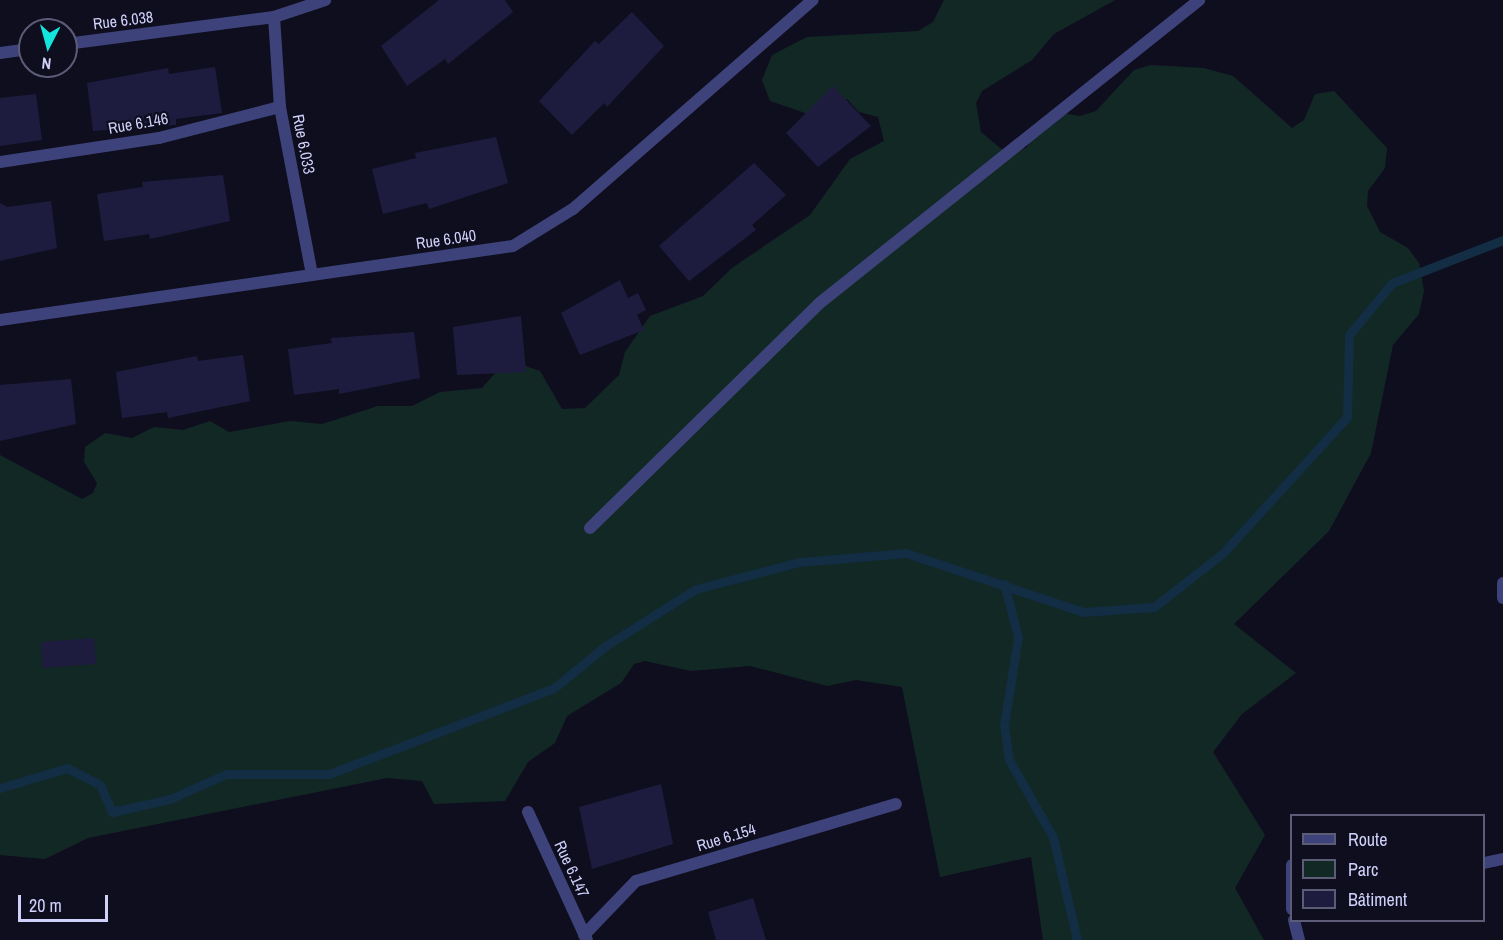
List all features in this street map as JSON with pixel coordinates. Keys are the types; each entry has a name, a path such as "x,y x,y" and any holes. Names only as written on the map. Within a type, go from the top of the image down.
{"street":[{"name":"Rue 6.038","path":"78,42 274,17 325,0"},
{"name":"Rue 6.040","path":"0,320 513,246 551,226 813,0"},
{"path":"590,528 821,302 1199,0"},
{"name":"Rue 6.033","path":"274,17 280,107 312,275"},
{"path":"0,53 18,51"},
{"name":"Rue 6.146","path":"0,162 159,138 280,107"},
{"path":"1503,583 1503,598"},
{"name":"Rue 6.154","path":"586,937 636,881 896,804"},
{"name":"Rue 6.147","path":"528,812 586,937"},
{"path":"1485,864 1503,859"},
{"path":"1294,922 1299,940"}],"green space":[{"path":"944,0 1115,0 1054,34 1032,60 982,91 976,103 981,132 1005,152 1026,148 1045,120 1062,113 1080,116 1096,111 1134,70 1151,65 1204,68 1233,76 1292,128 1304,120 1315,94 1334,91 1387,148 1385,168 1368,191 1367,206 1380,232 1408,248 1419,263 1424,291 1419,314 1393,345 1371,453 1329,531 1234,624 1296,673 1242,714 1213,752 1265,835 1235,888 1264,940 1043,940 1031,857 940,877 902,687 856,680 827,686 750,666 691,671 645,661 634,664 621,683 567,716 555,743 528,762 505,801 434,804 422,781 387,778 88,838 45,859 0,855 0,455 82,499 93,493 97,483 84,462 85,447 105,433 132,438 154,427 183,430 210,421 229,432 290,421 322,424 378,406 412,406 440,392 482,388 497,371 516,363 540,371 562,409 585,408 619,375 625,352 650,316 703,296 732,268 810,215 850,159 884,141 878,117 859,112 847,99 808,114 770,101 762,80 772,55 807,37 918,31 933,22"}],"building":[{"path":"439,0 505,0 513,12 448,64 445,59 407,86 381,46"},
{"path":"632,12 664,46 607,107 604,103 572,135 539,101 595,41 599,44"},
{"path":"215,67 222,113 176,119 176,125 93,131 87,83 168,68 169,74"},
{"path":"833,86 871,126 818,167 786,133"},
{"path":"36,94 42,140 0,146 0,98"},
{"path":"496,137 508,183 429,209 427,203 383,214 372,169 416,158 415,153"},
{"path":"754,163 786,195 752,225 756,230 689,281 659,246"},
{"path":"223,175 230,221 150,239 149,234 104,241 97,194 143,187 142,182"},
{"path":"51,201 57,248 0,261 0,203 7,207"},
{"path":"620,280 628,298 638,293 646,310 637,315 644,330 580,355 561,313"},
{"path":"521,316 526,372 457,375 453,327"},
{"path":"414,332 420,378 339,394 339,389 294,395 288,349 332,343 331,338"},
{"path":"243,355 250,401 168,418 167,412 122,418 116,372 197,356 198,361"},
{"path":"71,379 76,424 0,441 0,385"},
{"path":"94,638 96,664 42,668 41,642"},
{"path":"661,784 673,844 592,869 579,807"},
{"path":"753,898 766,940 716,940 708,912"}],"waterway":[{"path":"0,788 67,768 100,785 112,812 170,799 226,774 329,774 554,688 607,645 696,589 799,562 906,553 1083,612 1154,607 1223,553 1347,417 1349,335 1392,283 1503,240"},
{"path":"1004,584 1018,637 1004,725 1009,760 1053,837 1077,940"}]}
